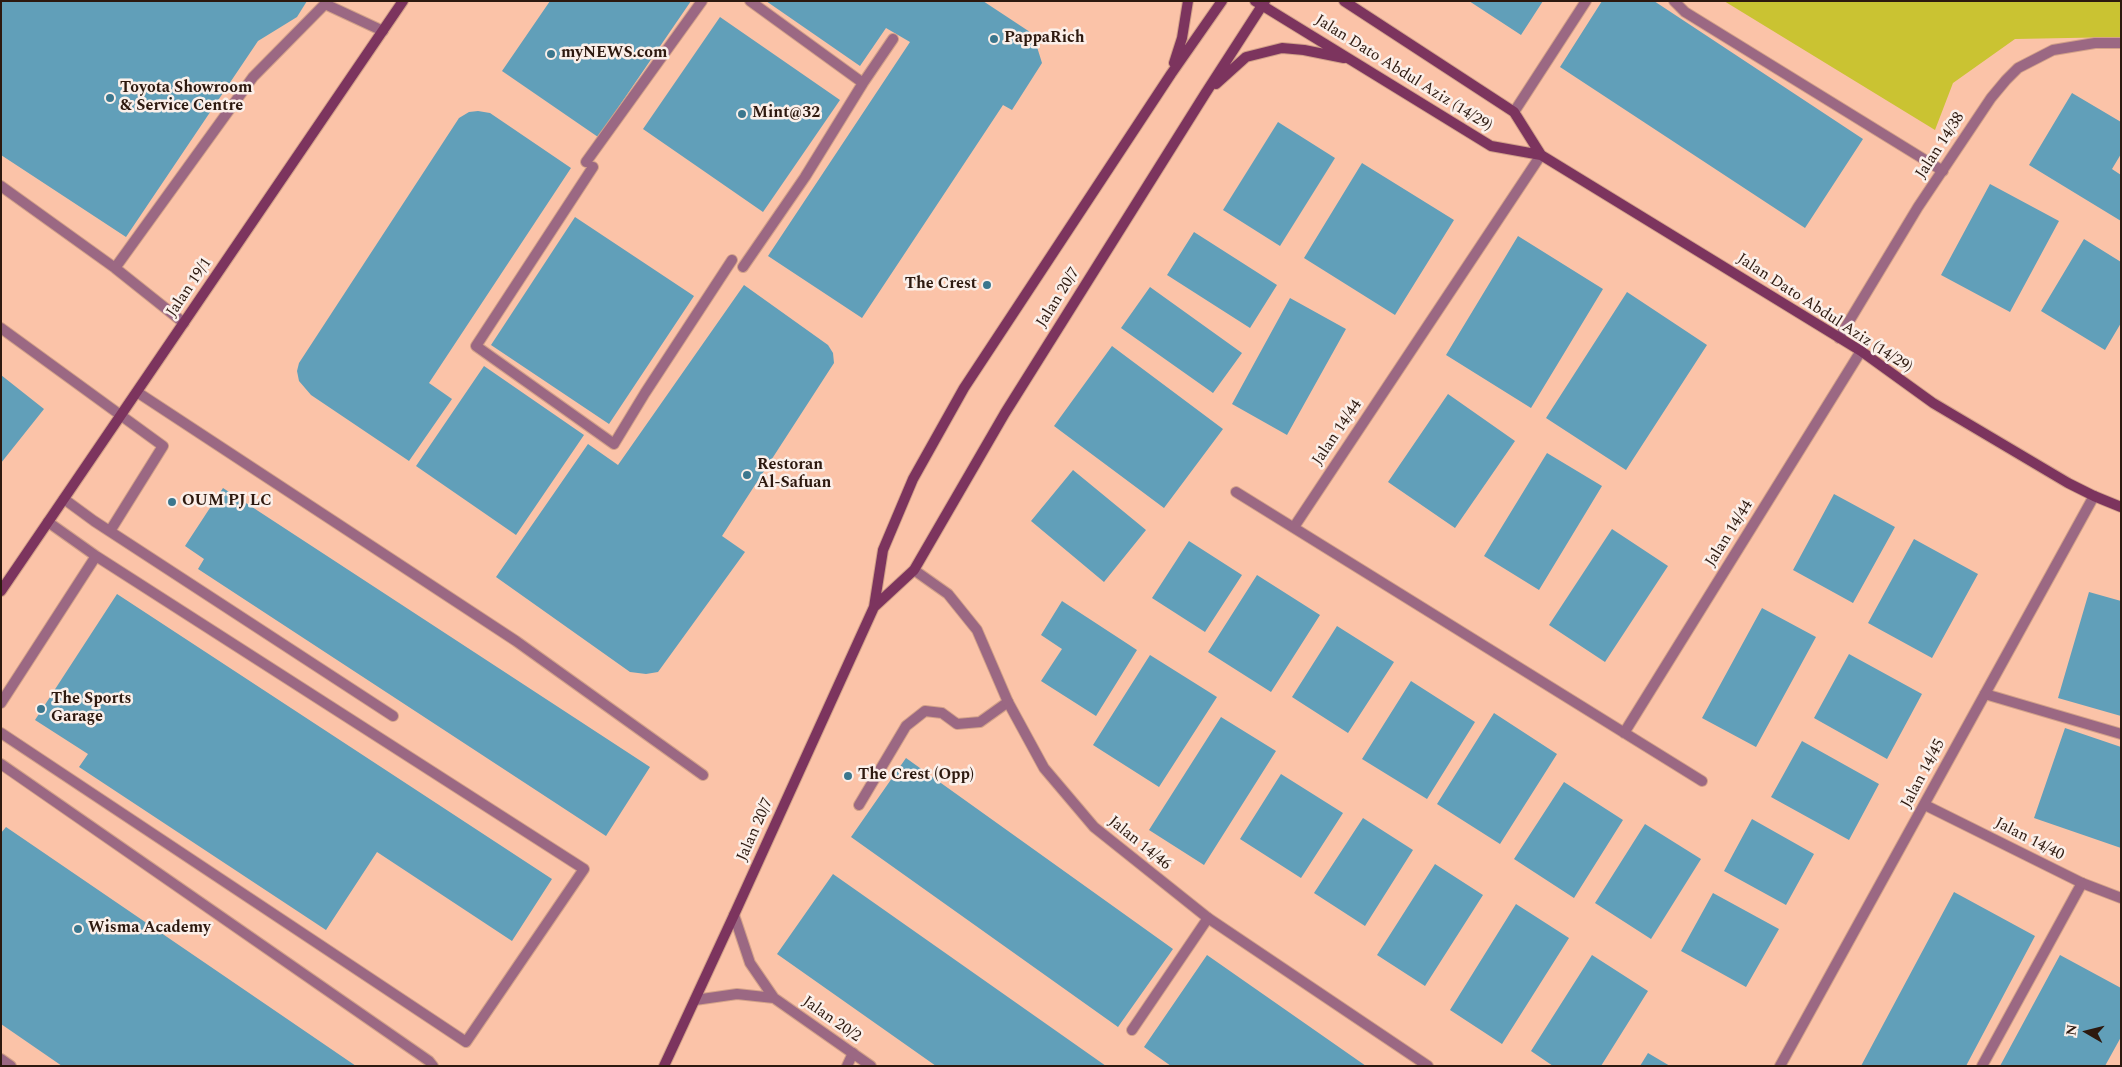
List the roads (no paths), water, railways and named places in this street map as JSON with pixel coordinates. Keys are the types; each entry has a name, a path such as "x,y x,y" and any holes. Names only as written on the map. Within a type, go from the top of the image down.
{"street":[{"name":"Jalan 19/1","path":"1,591 403,1"},
{"path":"702,1 590,164 476,346 614,444 732,260"},
{"path":"750,1 863,83"},
{"path":"1171,74 1182,38 1188,1"},
{"name":"Jalan 20/7","path":"664,1066 874,607 883,550 913,479 969,380 1171,74 1222,1"},
{"name":"Jalan Dato Abdul Aziz (14/29)","path":"1344,1 1514,112 1541,155"},
{"path":"1514,112 1586,1"},
{"path":"1674,1 1685,12 1943,171"},
{"path":"114,268 253,77 325,3 383,31"},
{"name":"Jalan 20/7","path":"874,607 914,570 1005,413 1261,3"},
{"name":"Jalan Dato Abdul Aziz (14/29)","path":"1261,3 1490,146 1541,155 1861,351 1933,403 2068,483 2094,496 2121,506"},
{"path":"743,267 805,177 863,83 893,39"},
{"name":"Jalan 14/38","path":"1839,338 1918,207 1991,98 2018,68 2054,50 2095,43 2121,43"},
{"path":"1205,94 1246,57 1282,48 1304,50 1352,60"},
{"name":"Jalan 14/44","path":"1294,528 1541,155"},
{"path":"1,186 114,268 184,323"},
{"path":"1,328 163,446 110,531"},
{"name":"Jalan 14/44","path":"1624,733 1861,351"},
{"path":"137,392 516,641 704,775"},
{"path":"1236,492 1702,781"},
{"name":"Jalan 14/45","path":"1780,1066 2094,496"},
{"path":"64,499 393,716"},
{"path":"1,733 466,1042 584,869 96,556 48,522"},
{"path":"1,703 96,556"},
{"name":"Jalan 14/46","path":"914,570 948,594 977,630 1008,702 1044,768 1094,827 1208,918 1428,1066"},
{"path":"1985,694 2121,734"},
{"path":"859,805 906,726 925,711 942,713 957,724 980,722 1008,702"},
{"path":"1,764 429,1061 433,1066"},
{"name":"Jalan 14/40","path":"1925,804 2082,883 2121,898"},
{"path":"1982,1066 2082,883"},
{"name":"Jalan 20/2","path":"734,916 750,963 774,998 871,1066"},
{"path":"1132,1030 1208,918"},
{"name":"Jalan 20/2","path":"695,1000 737,994 774,998"},
{"path":"847,1066 853,1053"},
{"path":"1,1059 11,1066"}],"place":[{"name":"PappaRich","path":"994,39"},
{"name":"myNEWS.com","path":"551,54"},
{"name":"Toyota Showroom & Service Centre","path":"110,98"},
{"name":"Mint@32","path":"742,114"},
{"name":"The Crest","path":"987,285"},
{"name":"Restoran Al-Safuan","path":"747,475"},
{"name":"OUM PJ LC","path":"172,502"},
{"name":"The Sports Garage","path":"41,709"},
{"name":"The Crest (Opp)","path":"848,776"},
{"name":"Wisma Academy","path":"78,929"}]}
